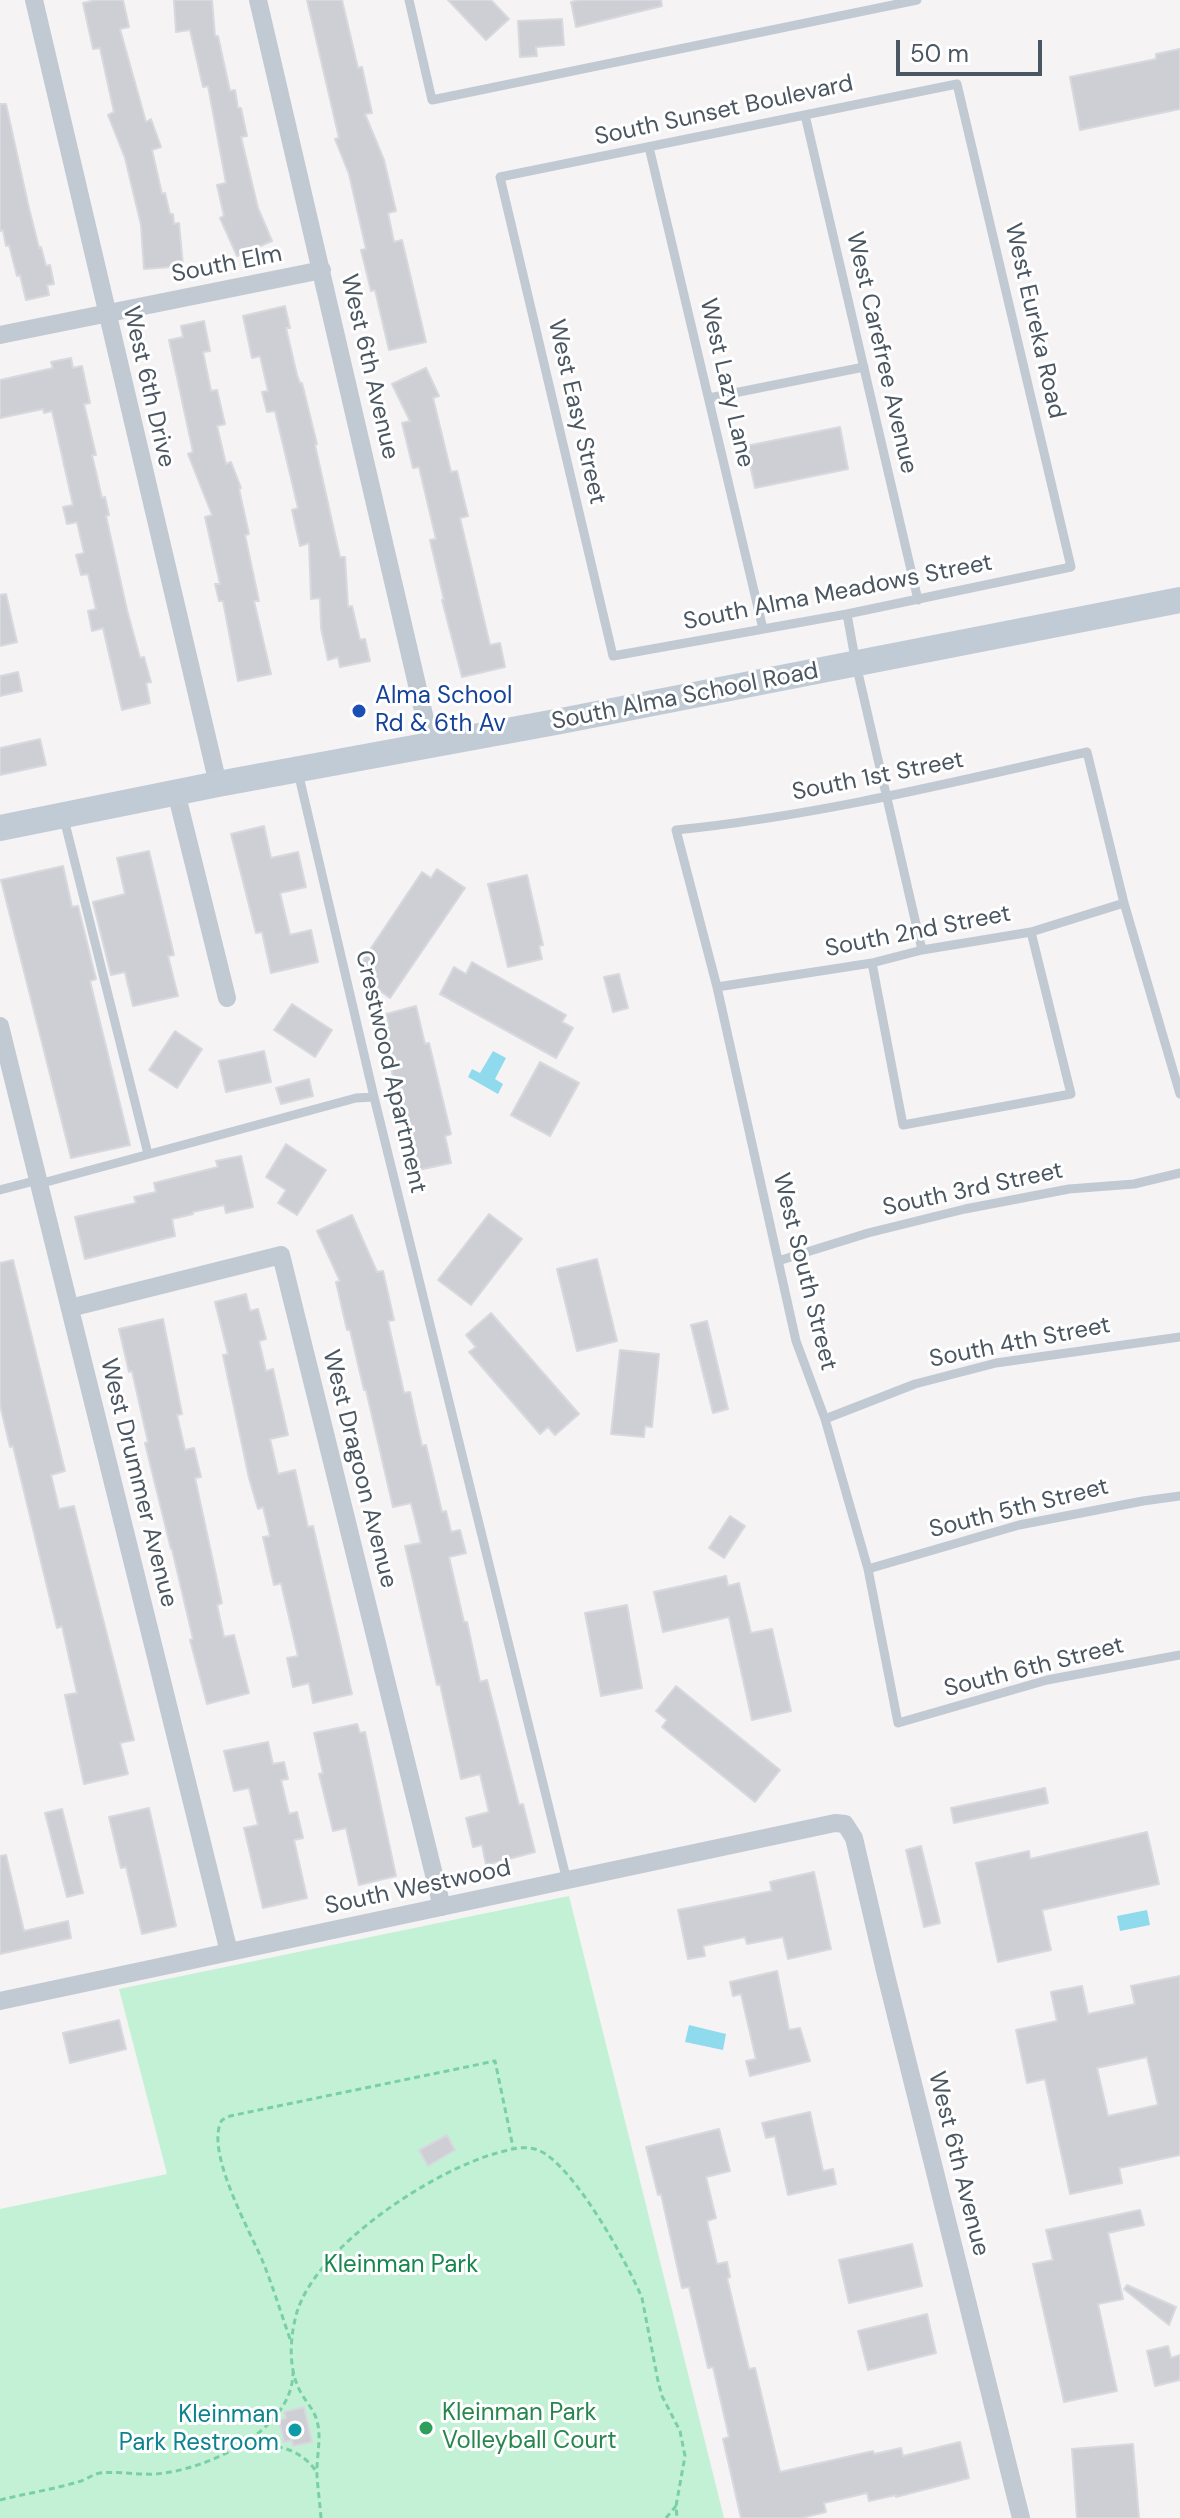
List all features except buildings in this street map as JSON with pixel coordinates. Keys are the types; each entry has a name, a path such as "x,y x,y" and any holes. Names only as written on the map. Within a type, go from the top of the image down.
{"main road":[{"name":"South Alma School Road","path":"0,828 1180,600"}],"street":[{"name":"West 6th Drive","path":"34,0 218,784"},
{"name":"West 6th Avenue","path":"258,0 431,745"},
{"name":"South Elm","path":"0,335 322,270"},
{"path":"176,792 227,998"},
{"name":"West Drummer Avenue","path":"0,1026 229,1952"},
{"name":"West Dragoon Avenue","path":"70,1308 281,1255 442,1907"},
{"name":"South Westwood","path":"0,2001 835,1823 845,1824"},
{"name":"West 6th Avenue","path":"845,1824 854,1838 1021,2518"}],"lane":[{"path":"409,0 432,100 917,0"},
{"name":"South Sunset Boulevard","path":"500,177 957,84"},
{"name":"West Eureka Road","path":"957,84 1071,567"},
{"name":"West Carefree Avenue","path":"805,115 918,600"},
{"name":"West Lazy Lane","path":"649,147 763,629"},
{"name":"West Easy Street","path":"500,177 613,656"},
{"path":"709,398 864,367"},
{"name":"South Alma Meadows Street","path":"613,656 847,614 1071,567"},
{"path":"847,614 922,950"},
{"name":"South 1st Street","path":"676,830 750,823 887,798 1087,752 1124,903"},
{"name":"Crestwood Apartment","path":"298,770 374,1097 567,1881"},
{"path":"63,815 148,1154"},
{"name":"West South Street","path":"676,830 717,987 796,1341 825,1419 868,1569 898,1723"},
{"path":"1124,903 1180,1094"},
{"name":"South 2nd Street","path":"717,987 872,963 922,950 1031,932 1124,903"},
{"path":"872,963 903,1125 1071,1094 1031,932"},
{"path":"0,1190 356,1098 374,1097"},
{"name":"South 3rd Street","path":"778,1261 868,1233 965,1209 1069,1189 1134,1184 1180,1173"},
{"name":"South 4th Street","path":"825,1419 915,1384 996,1363 1180,1337"},
{"name":"South 5th Street","path":"868,1569 1019,1525 1180,1496"},
{"name":"South 6th Street","path":"898,1723 1047,1680 1180,1655"}],"path":[{"path":"321,2518 317,2422 300,2390 291,2343 266,2271 230,2189 218,2135 222,2120 495,2061 513,2148"},
{"path":"291,2343 298,2310 311,2286 327,2264 368,2223 401,2199 473,2160 513,2148 526,2147 543,2152 564,2171 608,2233 642,2298 662,2396 680,2431 685,2456 676,2506 677,2518"},
{"path":"229,2452 259,2432 282,2405 291,2389 293,2364"},
{"path":"0,2500 99,2473 158,2474 183,2469 261,2444 282,2447 305,2459 317,2474"},
{"path":"666,2518 676,2506"}],"green space":[{"name":"Kleinman Park","path":"569,1896 724,2518 0,2518 0,2209 167,2174 119,1989"}],"water":[{"path":"493,1051 506,1058 495,1079 503,1084 498,1094 468,1077 472,1069 480,1073"},
{"path":"1147,1910 1150,1925 1120,1931 1117,1916"},
{"path":"689,2025 726,2034 723,2050 685,2042"}],"place":[{"name":"Alma School Rd & 6th Av","path":"359,711"},
{"name":"Kleinman Park Volleyball Court","path":"426,2428"},
{"name":"Kleinman Park Restroom","path":"295,2430"}]}
